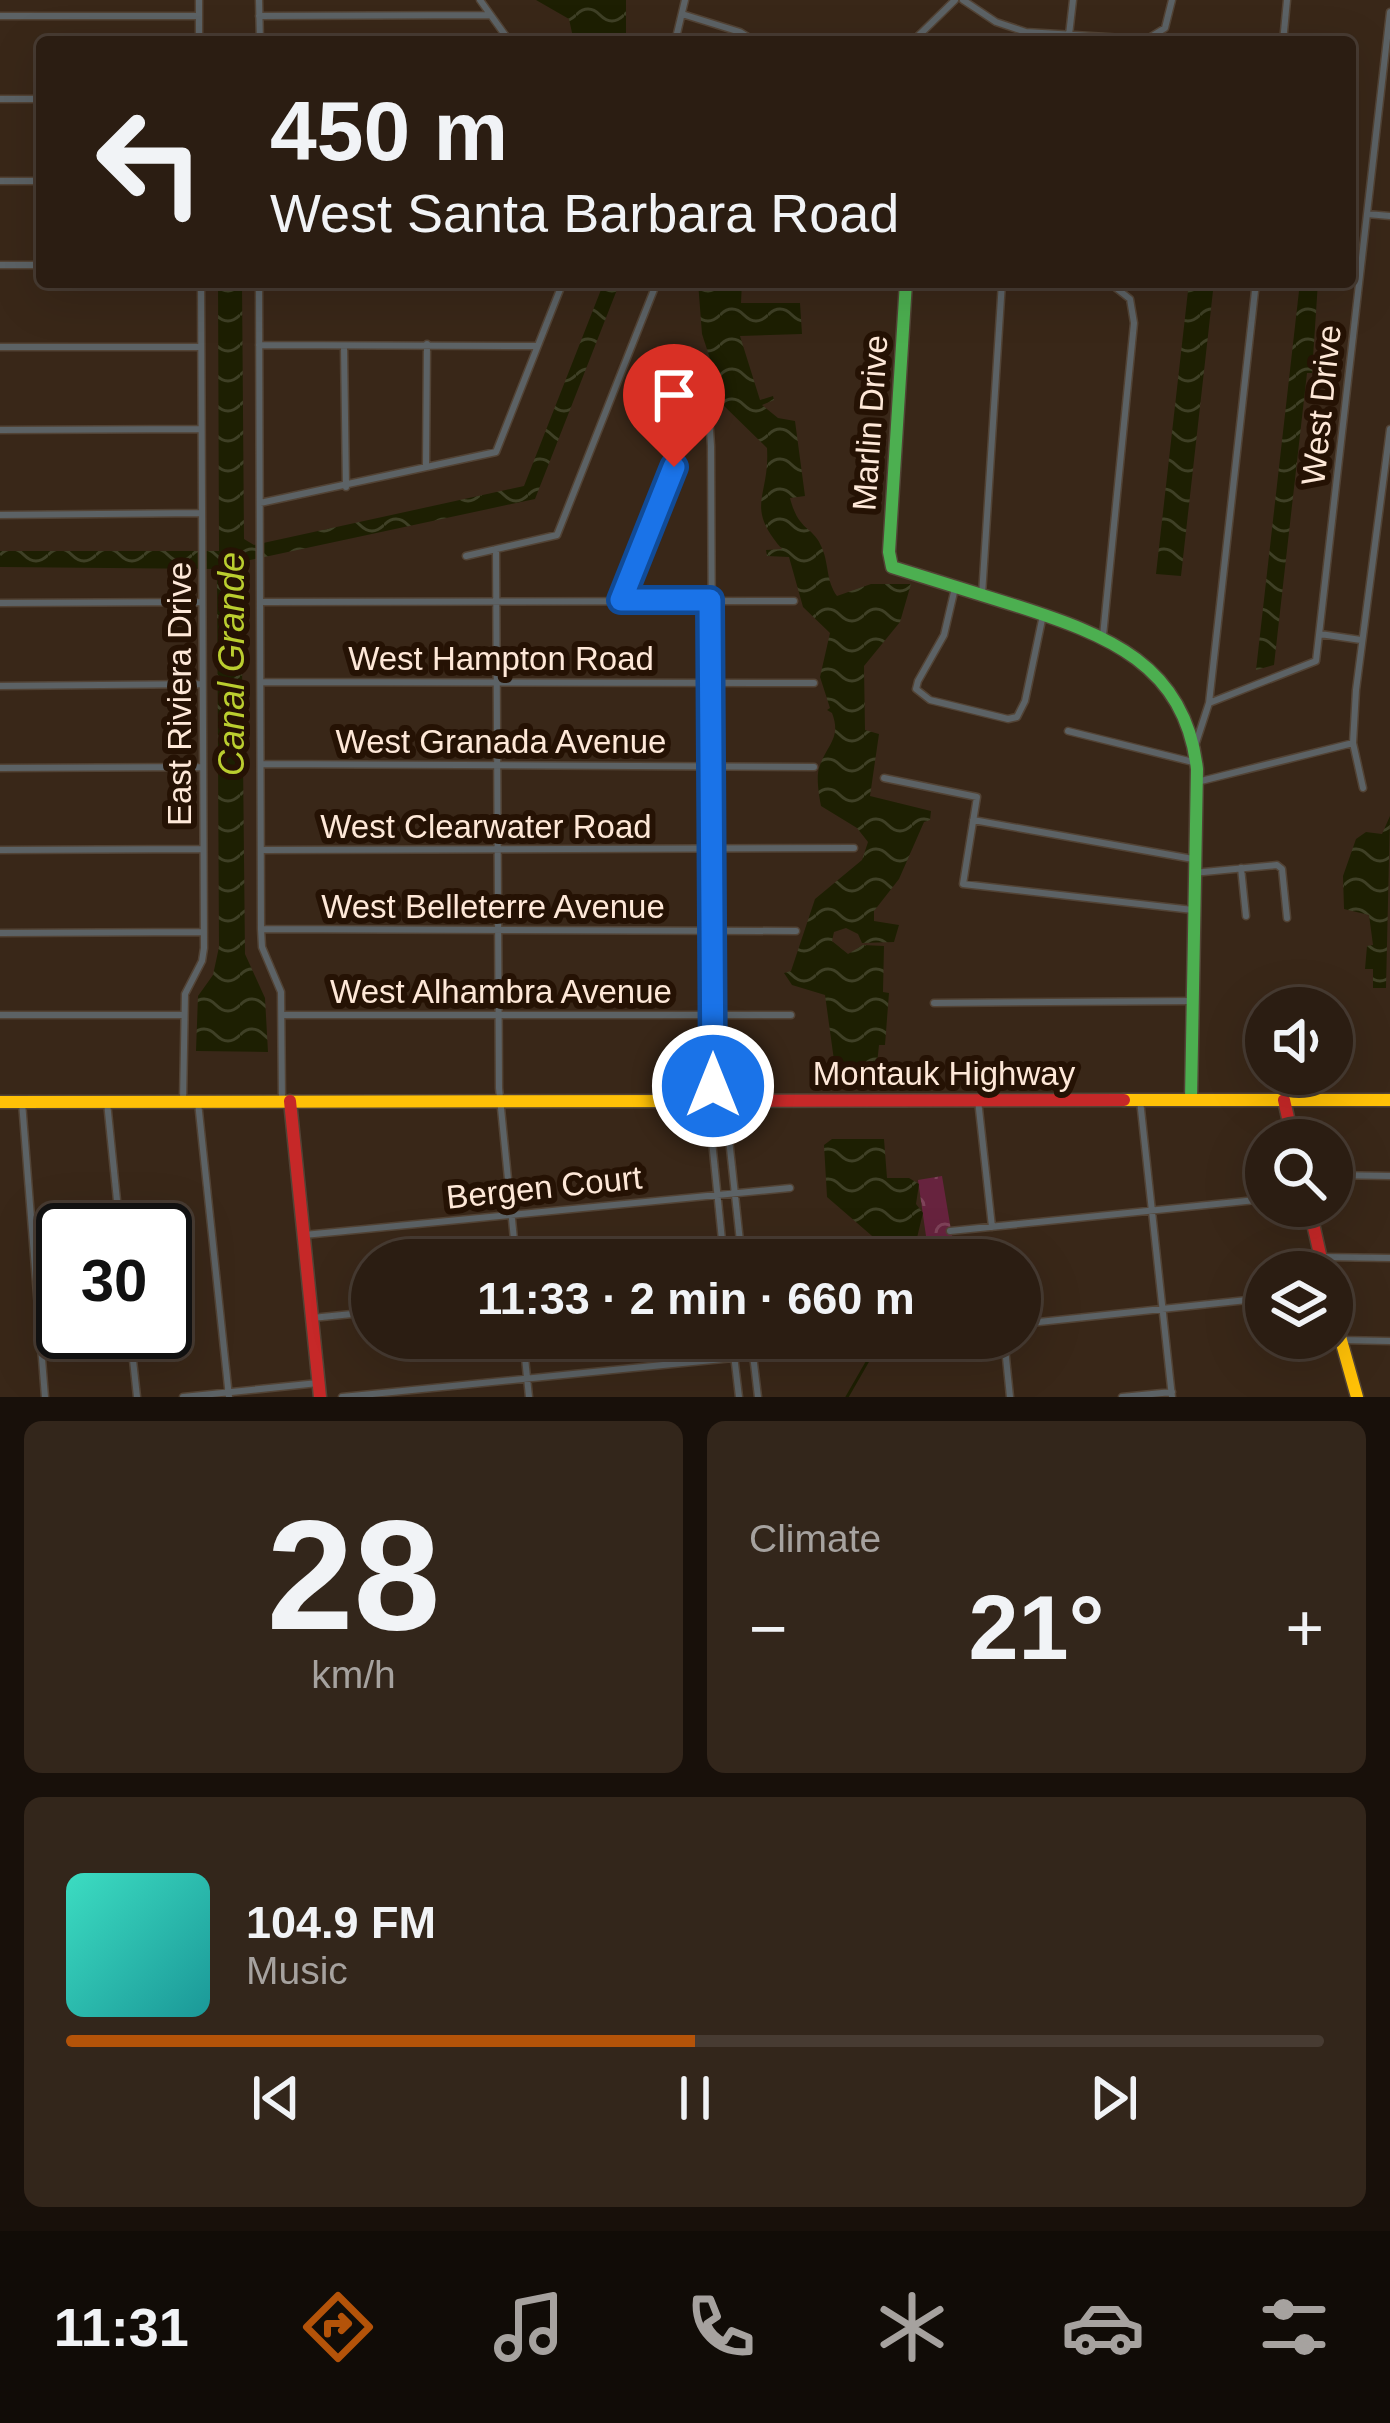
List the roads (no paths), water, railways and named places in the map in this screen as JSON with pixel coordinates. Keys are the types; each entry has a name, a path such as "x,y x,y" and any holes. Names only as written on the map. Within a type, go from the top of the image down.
{"main road":[{"name":"Marlin Drive","path":"906,288 889,552 892,568 955,588"},
{"path":"955,588 1102,636 1147,666 1186,717 1197,764 1191,1099"},
{"path":"1284,1100 1289,1119"},
{"name":"Montauk Highway","path":"0,1102 1390,1100"},
{"path":"286,1101 319,1390"},
{"path":"1346,1359 1357,1397"}],"street":[{"path":"199,0 199,36"},
{"path":"260,0 260,36"},
{"path":"480,0 506,36"},
{"path":"676,36 685,0"},
{"path":"919,36 959,0 1008,27 1096,36"},
{"path":"1069,35 1073,0"},
{"path":"1152,36 1165,28 1172,0"},
{"path":"1284,36 1288,0"},
{"name":"West Drive","path":"1209,704 1316,661 1390,13"},
{"path":"682,14 746,36"},
{"path":"260,16 490,15"},
{"path":"0,16 199,16"},
{"path":"0,99 36,98"},
{"path":"0,182 36,182"},
{"path":"1367,214 1390,216"},
{"path":"0,265 36,265"},
{"name":"East Riviera Drive","path":"183,1101 184,1015 189,983 202,961 204,932 201,288"},
{"path":"259,288 261,929 262,947 281,992 286,1101"},
{"path":"260,503 496,452 561,288"},
{"path":"466,556 557,536 655,288"},
{"path":"982,596 1002,288"},
{"path":"1102,636 1133,323 1130,298 1117,288"},
{"path":"1195,746 1209,704 1255,288"},
{"path":"259,344 538,346"},
{"path":"426,466 427,344"},
{"path":"344,345 346,487"},
{"path":"0,347 201,347"},
{"path":"621,600 701,402 709,416 710,432 714,1100 709,1111 722,1239"},
{"path":"0,430 201,429"},
{"path":"1363,788 1353,743 1356,690 1390,430"},
{"path":"0,515 202,514"},
{"path":"496,548 500,1101 514,1239"},
{"path":"955,588 944,635 917,681 916,688 930,700 1008,719 1017,717 1025,701 1043,615"},
{"path":"261,602 794,601"},
{"path":"0,603 202,602"},
{"path":"1320,634 1361,640"},
{"name":"West Hampton Road","path":"261,682 814,682"},
{"path":"0,686 202,684"},
{"path":"1186,717 1206,715"},
{"path":"1068,731 1197,764"},
{"path":"1197,782 1353,743"},
{"name":"West Granada Avenue","path":"261,764 814,766"},
{"path":"0,769 203,767"},
{"path":"884,778 977,797 963,884 1193,910"},
{"path":"973,820 1193,866 1277,865 1282,868 1287,918"},
{"name":"West Clearwater Road","path":"262,850 854,848"},
{"path":"0,850 203,849"},
{"path":"1241,868 1246,916"},
{"name":"West Belleterre Avenue","path":"261,929 796,932"},
{"path":"0,933 204,932"},
{"path":"934,1003 1192,1001"},
{"path":"0,1015 184,1015"},
{"name":"West Alhambra Avenue","path":"282,1016 791,1015"},
{"path":"714,1100 726,1111 740,1239"},
{"path":"978,1100 992,1227"},
{"path":"1122,1397 1172,1395 1141,1100"},
{"path":"198,1101 228,1395"},
{"path":"22,1102 45,1397"},
{"path":"107,1102 117,1203"},
{"path":"1353,1175 1390,1176"},
{"name":"Bergen Court","path":"303,1235 790,1188"},
{"path":"950,1232 1245,1200"},
{"path":"1353,1262 1390,1258"},
{"path":"1041,1322 1245,1300"},
{"path":"312,1318 351,1314"},
{"path":"1353,1340 1390,1341"},
{"path":"132,1359 136,1397"},
{"path":"525,1359 530,1397"},
{"path":"342,1397 707,1359"},
{"path":"734,1359 739,1397"},
{"path":"753,1359 758,1397"},
{"path":"1006,1359 1010,1397"},
{"path":"183,1397 319,1390"}],"water":[{"path":"536,0 626,0 626,36 573,36 569,19"},
{"name":"Canal Grande","path":"218,288 242,288 244,539 254,545 524,486 602,288 618,288 535,499 241,562 245,954 265,998 268,1052 196,1051 198,996 213,975 219,947 217,569 0,567 0,551 219,551"},
{"path":"698,288 742,288 741,303 800,303 802,334 740,336 760,400 773,396 774,400 762,405 778,418 795,421 805,496 790,498 794,509 818,541 837,596 871,584 911,584 900,622 864,666 865,730 879,734 870,796 931,811 930,820 924,822 899,879 874,911 874,921 899,925 894,942 862,943 858,934 846,928 834,932 832,941 848,954 863,945 884,946 883,992 889,993 885,1045 879,1045 877,1064 889,1066 887,1085 851,1087 848,1080 837,1082 825,995 792,985 784,973 791,971 815,899 862,860 868,842 857,828 821,806 818,772 835,729 820,677 830,633 803,607 789,557 767,556 766,550 782,549 761,511 767,448 721,403 713,404 708,392 715,374 702,334"},
{"path":"1188,288 1213,288 1181,576 1156,574"},
{"path":"1299,288 1318,288 1312,373 1307,373 1274,665 1256,670"},
{"path":"1390,816 1386,988 1373,988 1373,969 1365,969 1367,946 1373,945 1369,915 1344,909 1343,876 1356,839 1366,832 1382,834"},
{"path":"832,1139 884,1139 887,1178 909,1178 919,1184 916,1204 923,1213 917,1239 876,1239 827,1197 824,1145"}],"waterway":[{"path":"847,1397 869,1359"}]}
